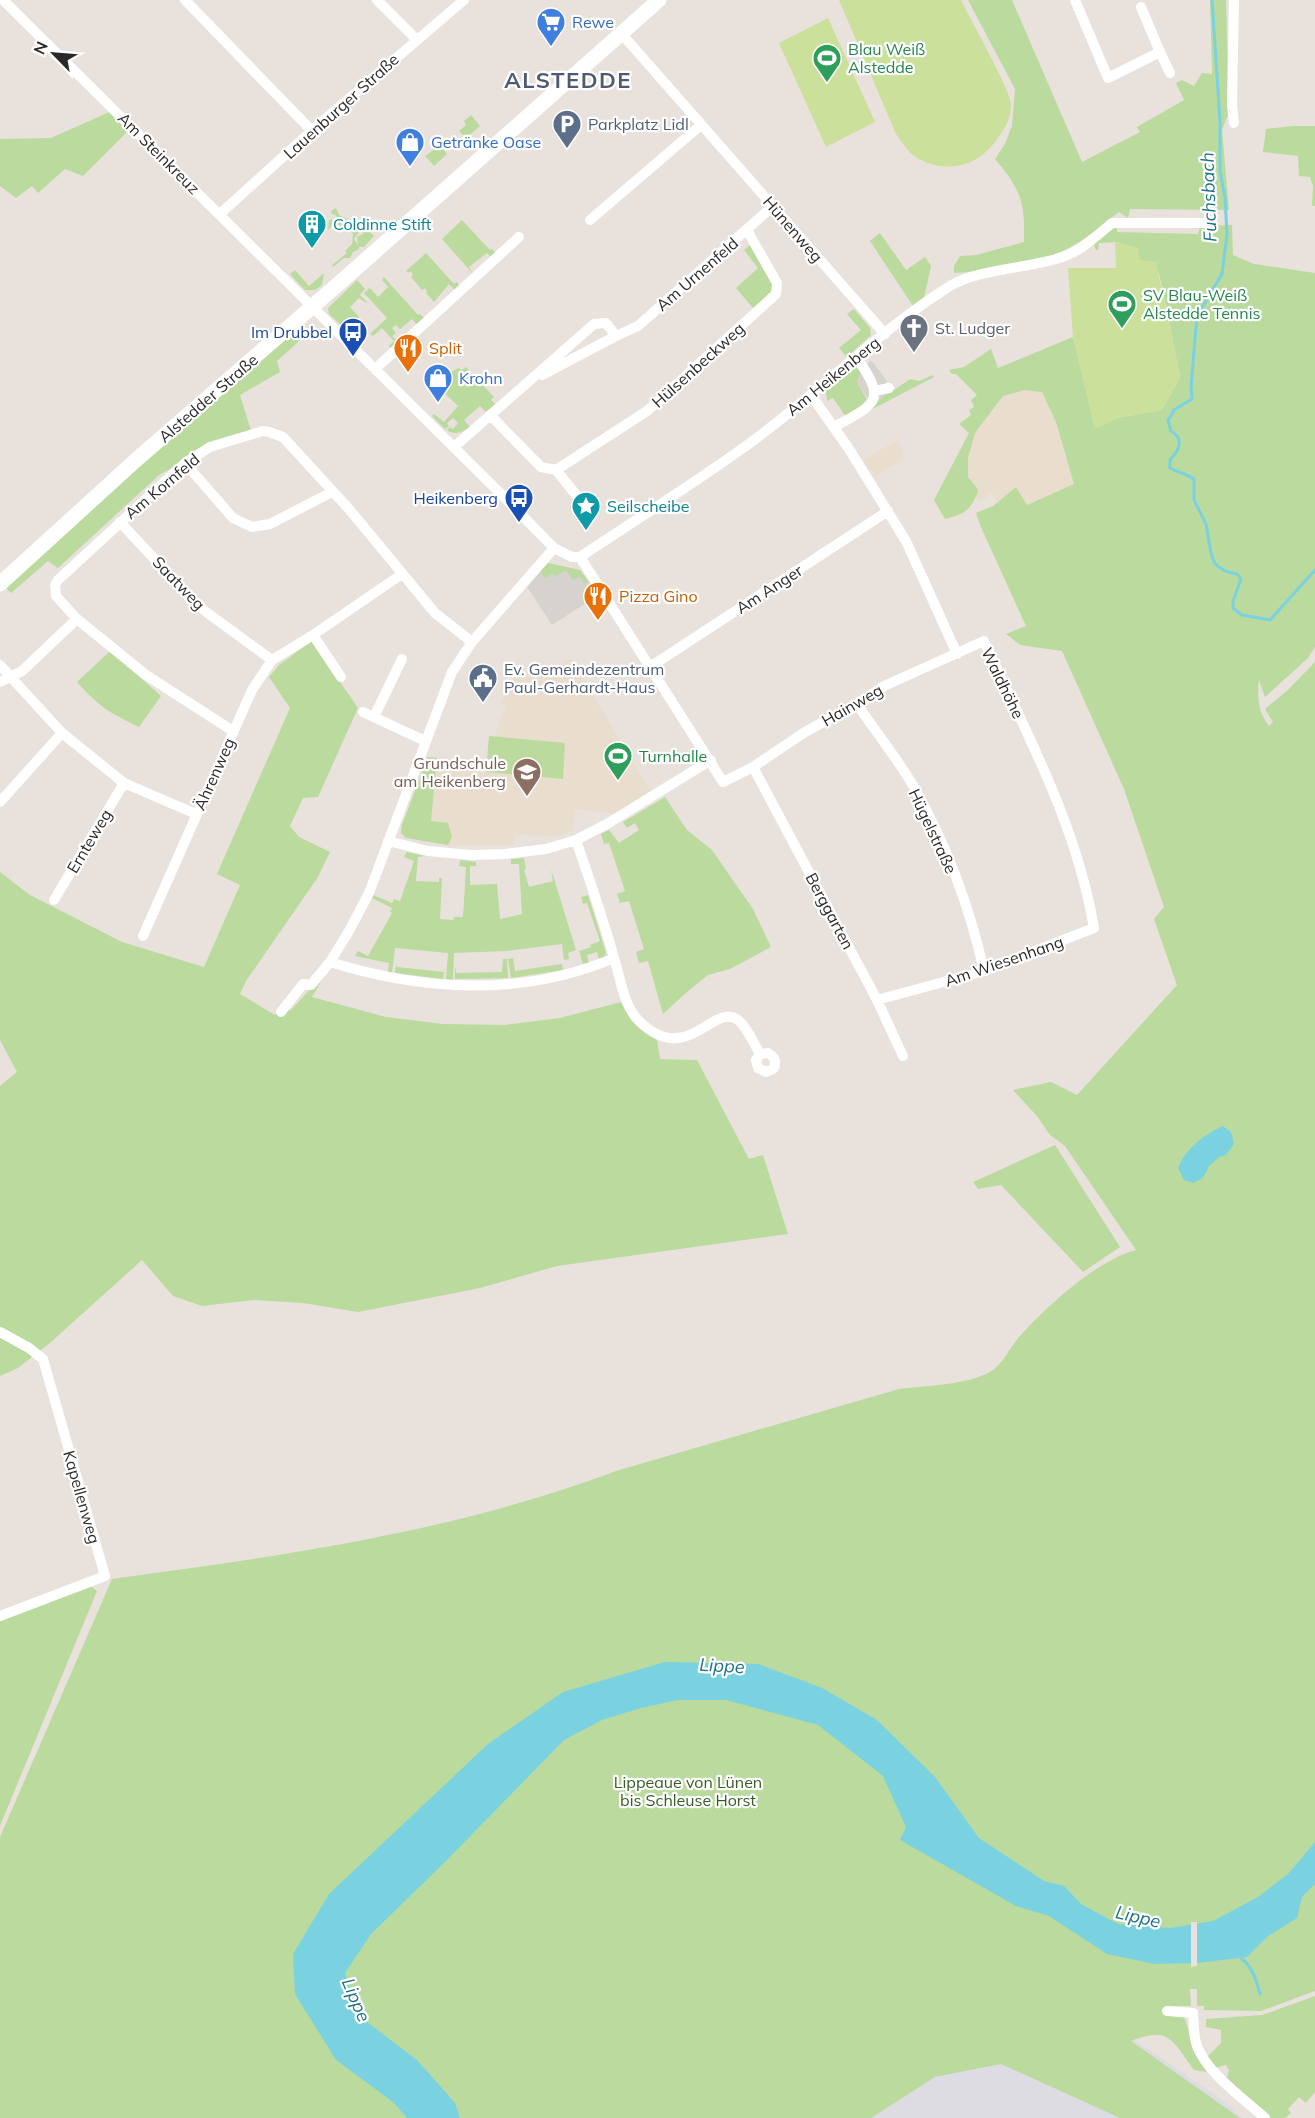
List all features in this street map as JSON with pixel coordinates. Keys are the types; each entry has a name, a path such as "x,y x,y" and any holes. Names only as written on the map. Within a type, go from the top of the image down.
{"street":[{"name":"Am Steinkreuz","path":"3,0 313,307"},
{"path":"185,0 312,131"},
{"path":"377,0 416,39"},
{"name":"Alstedder Straße","path":"0,584 136,460 313,307 659,0"},
{"path":"1075,0 1108,78 1160,52"},
{"path":"1234,0 1232,105 1234,123"},
{"name":"Lauenburger Straße","path":"220,214 459,2"},
{"path":"1141,7 1170,73"},
{"name":"Hünenweg","path":"621,33 885,334"},
{"path":"590,220 701,125"},
{"name":"Am Urnenfeld","path":"528,382 638,326 773,206"},
{"name":"Am Heikenberg","path":"580,556 750,443 926,302 954,284 984,274 1057,259 1088,244 1112,223 1207,224"},
{"name":"Hülsenbeckweg","path":"556,470 647,411 776,294 777,283 747,230"},
{"path":"375,369 519,237"},
{"path":"313,307 554,549 572,557 580,556 711,760 607,825 576,840 546,849 471,855 428,851 388,841"},
{"name":"Am Urnenfeld","path":"454,447 594,324 606,323 616,336"},
{"path":"834,427 869,407 874,399 875,391 869,366 856,357"},
{"path":"875,391 889,388"},
{"name":"Waldhöhe","path":"811,395 888,511 914,558 957,654 984,641 1064,817 1091,907 1094,928"},
{"path":"490,415 541,467 556,470 577,496"},
{"name":"Am Kornfeld","path":"233,732 143,674 77,619 56,596 55,585 185,463 210,447 263,431 283,437 349,509 435,613 472,642"},
{"path":"185,463 233,518 252,527 270,524 332,492"},
{"name":"Am Anger","path":"650,667 888,511"},
{"name":"Saatweg","path":"120,522 198,606 272,660"},
{"path":"281,1012 303,984 311,985 330,962 369,893 453,672 472,642 554,549"},
{"name":"Ährenweg","path":"143,936 252,690 272,660 402,574"},
{"path":"5,679 22,671 77,619"},
{"path":"313,635 341,677"},
{"name":"Hainweg","path":"711,760 723,782 753,767 805,732 857,704 884,686 957,654"},
{"path":"374,717 402,658"},
{"path":"0,665 5,679 62,733 124,783 196,814"},
{"name":"Hügelstraße","path":"857,704 914,787 964,900 984,971"},
{"path":"363,712 425,741"},
{"path":"0,802 62,733"},
{"name":"Berggarten","path":"753,767 877,1000 903,1056"},
{"name":"Ernteweg","path":"54,900 124,783"},
{"path":"576,840 626,999 637,1019 652,1031 678,1038 696,1033 721,1017 732,1017 741,1023 760,1054"},
{"name":"Am Wiesenhang","path":"877,1000 984,971 1094,928"},
{"path":"330,962 397,980 499,986 564,976 614,958"},
{"name":"Kapellenweg","path":"0,1332 29,1348 43,1359 105,1576 0,1616"},
{"path":"1167,2010 1194,2013 1197,2047 1211,2069 1265,2118"}],"shaded area":[{"path":"871,360 887,381 885,383 889,391 867,412 867,398 857,381 865,363 868,364"},
{"path":"1025,390 1042,392 1056,422 1075,484 1027,505 1016,487 998,502 991,493 981,503 975,498 977,488 968,477 968,458 975,433 1003,396"},
{"path":"897,440 904,453 902,460 875,476 864,460"},
{"path":"566,570 573,580 580,576 584,584 589,582 597,596 552,625 527,587 540,572 545,578 553,573 555,576"},
{"path":"571,658 650,790 620,814 575,809 573,831 557,836 514,835 514,845 448,845 406,838 401,833 402,825 428,757 450,759 449,769 563,779 495,737 501,716 507,706 501,703 515,675 525,680 534,662 539,661 548,673"},
{"path":"1116,2027 1224,2101 1242,2118 850,2118 938,2061"}],"green space":[{"path":"839,0 961,0 997,70 1011,104 1006,126 990,148 972,161 951,167 929,163 911,153 896,134"},
{"path":"968,0 1012,0 1082,162 1140,132 1137,127 1184,100 1176,83 1182,80 1194,86 1202,73 1212,74 1210,0 1226,0 1229,112 1222,130 1229,210 1130,209 1128,218 1119,212 1079,242 1054,254 1011,265 954,273 954,266 960,256 976,255 1024,242 1024,216 1020,197 1011,179 995,159 1005,144 1012,126 1015,89"},
{"name":"Blau Weiß Alstedde","path":"828,18 875,122 826,147 779,43"},
{"path":"114,110 132,127 83,176 65,169 38,193 32,186 16,198 0,186 0,139 51,138"},
{"path":"471,115 480,126 466,138 459,131 466,125 464,121"},
{"path":"1315,126 1315,206 1312,206 1313,186 1310,177 1299,176 1298,156 1263,152 1266,129"},
{"path":"440,145 447,154 434,166 425,156"},
{"path":"336,208 339,215 347,219 353,228 360,230 354,239 358,245 357,237 363,234 364,226 374,236 364,247 359,247 353,252 350,258 344,258 333,267 332,265 347,253 345,251 352,244 353,234 347,226 334,224 328,230 329,221 337,219 331,211"},
{"path":"462,220 490,250 496,253 491,257 487,253 469,267 473,274 442,239"},
{"name":"Lippeaue von Lünen bis Schleuse Horst","path":"1232,225 1233,255 1254,264 1315,273 1315,647 1308,658 1265,697 1259,680 1258,693 1260,710 1269,726 1273,722 1265,709 1288,690 1315,662 1315,1991 1261,2011 1204,2010 1204,2006 1197,2006 1197,1989 1190,1989 1191,2006 1168,2006 1185,2019 1195,2052 1207,2072 1194,2070 1175,2044 1162,2036 1154,2035 1131,2041 1240,2118 1120,2118 1001,2064 935,2077 871,2118 0,2118 0,1837 112,1579 303,1551 430,1526 555,1492 616,1471 899,1389 954,1383 976,1378 992,1371 1030,1325 1073,1286 1105,1264 1136,1250 1065,1146 1050,1135 1037,1116 1013,1090 1051,1082 1077,1095 1177,985 1154,919 1164,907 1124,789 1062,651 1020,645 1006,634 1026,626 976,513 993,506 1016,487 1027,505 1074,484 1056,422 1042,392 1025,390 1003,396 975,433 968,458 968,477 978,492 969,508 945,519 934,500 969,433 959,424 971,415 969,410 974,407 971,400 977,395 949,370 964,367 991,349 998,368 1073,337 1095,428 1117,418 1162,410 1180,377 1159,273 1118,242 1099,243 1098,250 1094,245 1106,232 1117,227 1117,232 1198,234 1200,226"},
{"path":"880,233 906,270 925,257 931,266 924,298 913,306 870,241"},
{"name":"SV Blau-Weiß Alstedde Tennis","path":"1115,243 1138,248 1140,260 1156,262 1180,377 1162,410 1117,418 1095,429 1073,337 1068,268 1116,268"},
{"path":"750,245 774,287 772,293 754,309 736,288 758,268 744,250"},
{"path":"426,253 454,284 457,282 460,286 455,290 449,284 434,302 426,293 425,288 422,290 411,277 413,275 411,271 408,273 406,271"},
{"path":"295,270 309,286 324,273 322,285 315,290 305,290 290,274"},
{"path":"384,277 418,315 424,318 417,325 412,319 400,329 396,325 392,328 396,333 392,336 398,342 391,349 389,346 394,341 382,328 373,336 370,334 387,318 364,293 370,288 378,297 388,287 382,280"},
{"path":"357,280 365,289 360,295 367,302 359,298 350,307 359,317 352,325 346,320 341,325 329,314 328,308"},
{"path":"854,309 870,328 871,335 847,357 839,348 861,330 847,314"},
{"path":"296,321 307,334 277,361 280,372 240,395 252,434 210,447 159,475 58,568 48,561 11,593 1,583"},
{"path":"859,364 861,373 858,384 868,402 846,417 833,398 827,401 826,391"},
{"path":"466,367 494,397 491,400 495,404 486,412 480,406 464,420 470,427 453,433 447,430 450,427 453,429 458,423 453,418 447,423 449,426 445,429 432,416 434,414 444,422 458,406 436,385 447,374"},
{"path":"933,375 934,377 867,412 889,391 910,379 919,381"},
{"path":"548,563 580,570 589,582 584,584 555,576 545,578 540,572"},
{"path":"312,641 358,708 318,797 303,798 290,826 299,837 330,852 318,877 246,981 240,994 275,1015 282,1007 291,1010 327,971 312,997 386,1017 443,1024 505,1025 560,1018 621,1002 632,1020 657,1040 660,1059 697,1060 749,1159 763,1155 788,1234 557,1266 480,1288 358,1312 303,1303 254,1300 202,1306 173,1296 142,1260 51,1342 18,1368 0,1376 0,1086 17,1072 0,1040 0,872 30,895 122,942 204,967 240,885 217,874 290,708 269,677 279,665"},
{"path":"110,651 161,696 139,727 105,709 77,682"},
{"path":"489,736 565,743 563,779 486,772"},
{"path":"428,757 437,758 431,821 448,823 452,837 448,845 406,838 401,833"},
{"path":"665,797 687,830 712,850 753,909 771,947 730,969 708,975 663,1014 648,961 639,963 636,952 644,949 629,901 620,903 617,894 625,891 609,843 604,844 601,834 609,830 619,843 639,830 635,823 627,828 623,822"},
{"path":"407,852 425,856 418,857 416,881 439,882 439,878 442,878 440,919 453,920 454,917 463,917 466,867 459,866 460,860 476,862 476,866 470,866 470,885 497,884 500,919 522,914 519,864 511,864 511,859 524,858 526,869 524,870 529,887 553,881 551,869 576,950 568,953 569,959 564,960 562,944 507,951 454,953 453,980 446,979 448,953 395,948 392,973 388,972 389,963 355,956 358,951 368,956 392,913 390,912 392,908 372,898 373,895 392,903 394,899 400,901 414,861 404,857"},
{"path":"588,895 606,953 605,958 599,959 597,952 587,955 589,963 583,964 579,951 600,941 587,903 583,904 581,897"},
{"path":"513,958 515,971 562,964 563,970 511,978 508,959"},
{"path":"503,959 507,959 508,978 455,979 455,966 456,973 502,972"},
{"path":"396,964 397,967 444,972 443,979 395,973"},
{"path":"1055,1145 1120,1247 1083,1272 1001,1185 978,1189 973,1182"},
{"path":"89,1585 97,1591 0,1826 0,1619"},
{"path":"1315,1996 1315,2092 1306,2103 1299,2097 1288,2109 1291,2113 1285,2118 1270,2118 1227,2078 1229,2071 1226,2065 1215,2068 1207,2057 1221,2043 1221,2030 1206,2027 1206,2019 1262,2015"}],"water":[{"path":"1223,1126 1231,1132 1234,1144 1226,1155 1219,1157 1209,1166 1203,1178 1193,1183 1184,1180 1178,1168 1185,1155 1209,1133"},
{"name":"Lippe","path":"665,1662 758,1664 822,1688 877,1720 935,1777 979,1838 1044,1881 1064,1886 1081,1904 1118,1924 1171,1928 1213,1921 1258,1897 1288,1874 1315,1842 1315,1884 1302,1897 1297,1918 1267,1937 1247,1957 1197,1963 1155,1964 1107,1954 1049,1916 1016,1906 900,1840 906,1827 883,1776 818,1725 726,1700 678,1700 641,1708 602,1720 564,1740 371,1934 345,1973 359,2016 417,2060 455,2103 460,2118 407,2118 393,2102 336,2060 295,1994 293,1954 329,1894 488,1744 563,1692"}],"pier":[{"path":"1191,1922 1197,1922 1197,1966 1191,1967"}],"waterway":[{"name":"Fuchsbach","path":"1212,0 1220,121"},
{"name":"Fuchsbach","path":"1220,123 1220,171 1225,198 1227,235 1222,274 1197,316 1192,399 1174,410 1168,421 1171,431 1179,441 1178,449 1170,460 1170,468 1194,479 1194,500 1206,524 1215,564 1225,571 1237,574 1241,579 1233,601 1233,608 1242,615 1270,620 1315,570"},
{"path":"1241,1958 1254,1974 1260,1994"}],"place":[{"name":"Rewe","path":"551,48"},
{"name":"Blau Weiß Alstedde","path":"827,84"},
{"name":"Parkplatz Lidl","path":"567,150"},
{"name":"Getränke Oase","path":"410,168"},
{"name":"Coldinne Stift","path":"312,250"},
{"name":"SV Blau-Weiß Alstedde Tennis","path":"1122,330"},
{"name":"St. Ludger","path":"914,354"},
{"name":"Im Drubbel","path":"353,358"},
{"name":"Split","path":"408,374"},
{"name":"Krohn","path":"438,404"},
{"name":"Heikenberg","path":"519,524"},
{"name":"Seilscheibe","path":"586,532"},
{"name":"Pizza Gino","path":"598,622"},
{"name":"Ev. Gemeindezentrum Paul-Gerhardt-Haus","path":"483,704"},
{"name":"Turnhalle","path":"618,782"},
{"name":"Grundschule am Heikenberg","path":"527,798"}],"district":[{"name":"ALSTEDDE","path":"568,80"}]}
